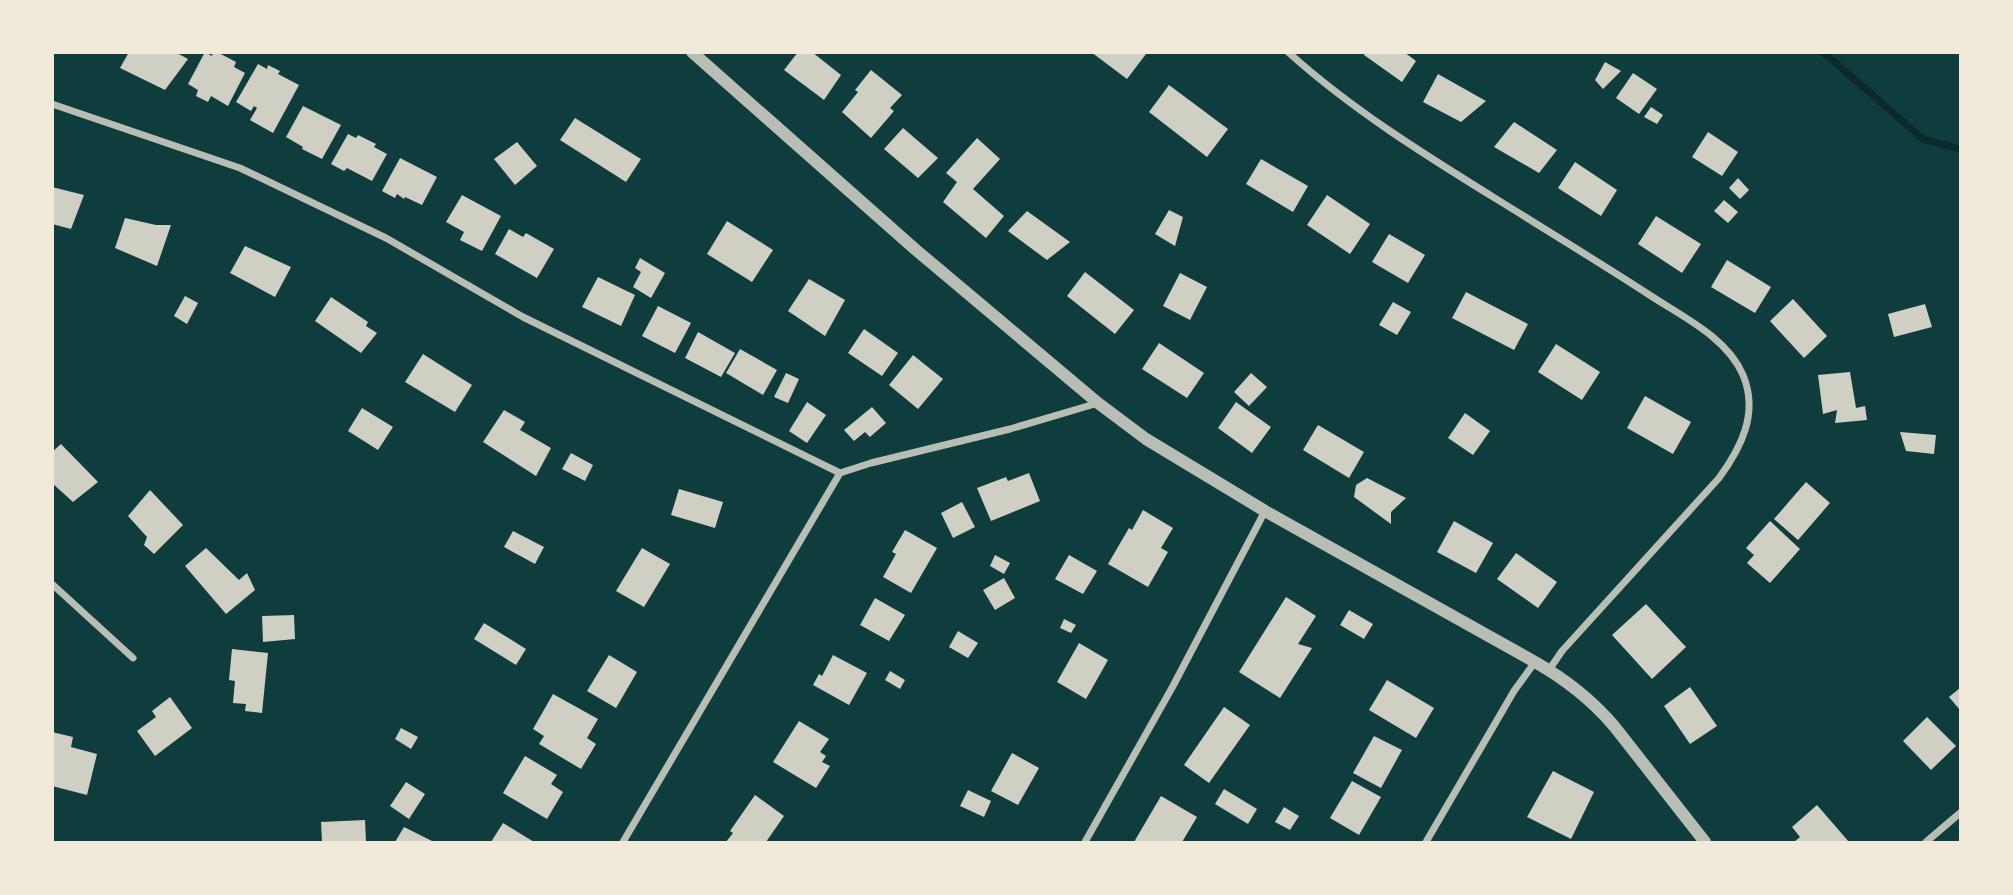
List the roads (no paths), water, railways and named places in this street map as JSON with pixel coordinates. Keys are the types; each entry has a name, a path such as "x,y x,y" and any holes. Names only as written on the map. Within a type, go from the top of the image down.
{"street":[{"path":"692,52 916,250 1098,403 1146,439 1265,511 1549,670 1576,689 1602,712 1705,842"},
{"path":"1288,52 1330,88 1388,129 1703,330 1727,351 1743,374 1747,387 1749,419 1729,464 1562,651 1549,670"},
{"path":"52,104 240,168 386,238 523,317 840,473"},
{"path":"623,842 840,473 1098,403"},
{"path":"1084,842 1173,686 1265,511"},
{"path":"52,584 133,657"},
{"path":"1426,842 1514,691 1535,662"},
{"path":"1926,842 1961,813"}],"waterway":[{"path":"1823,52 1923,139 1960,149"}]}
